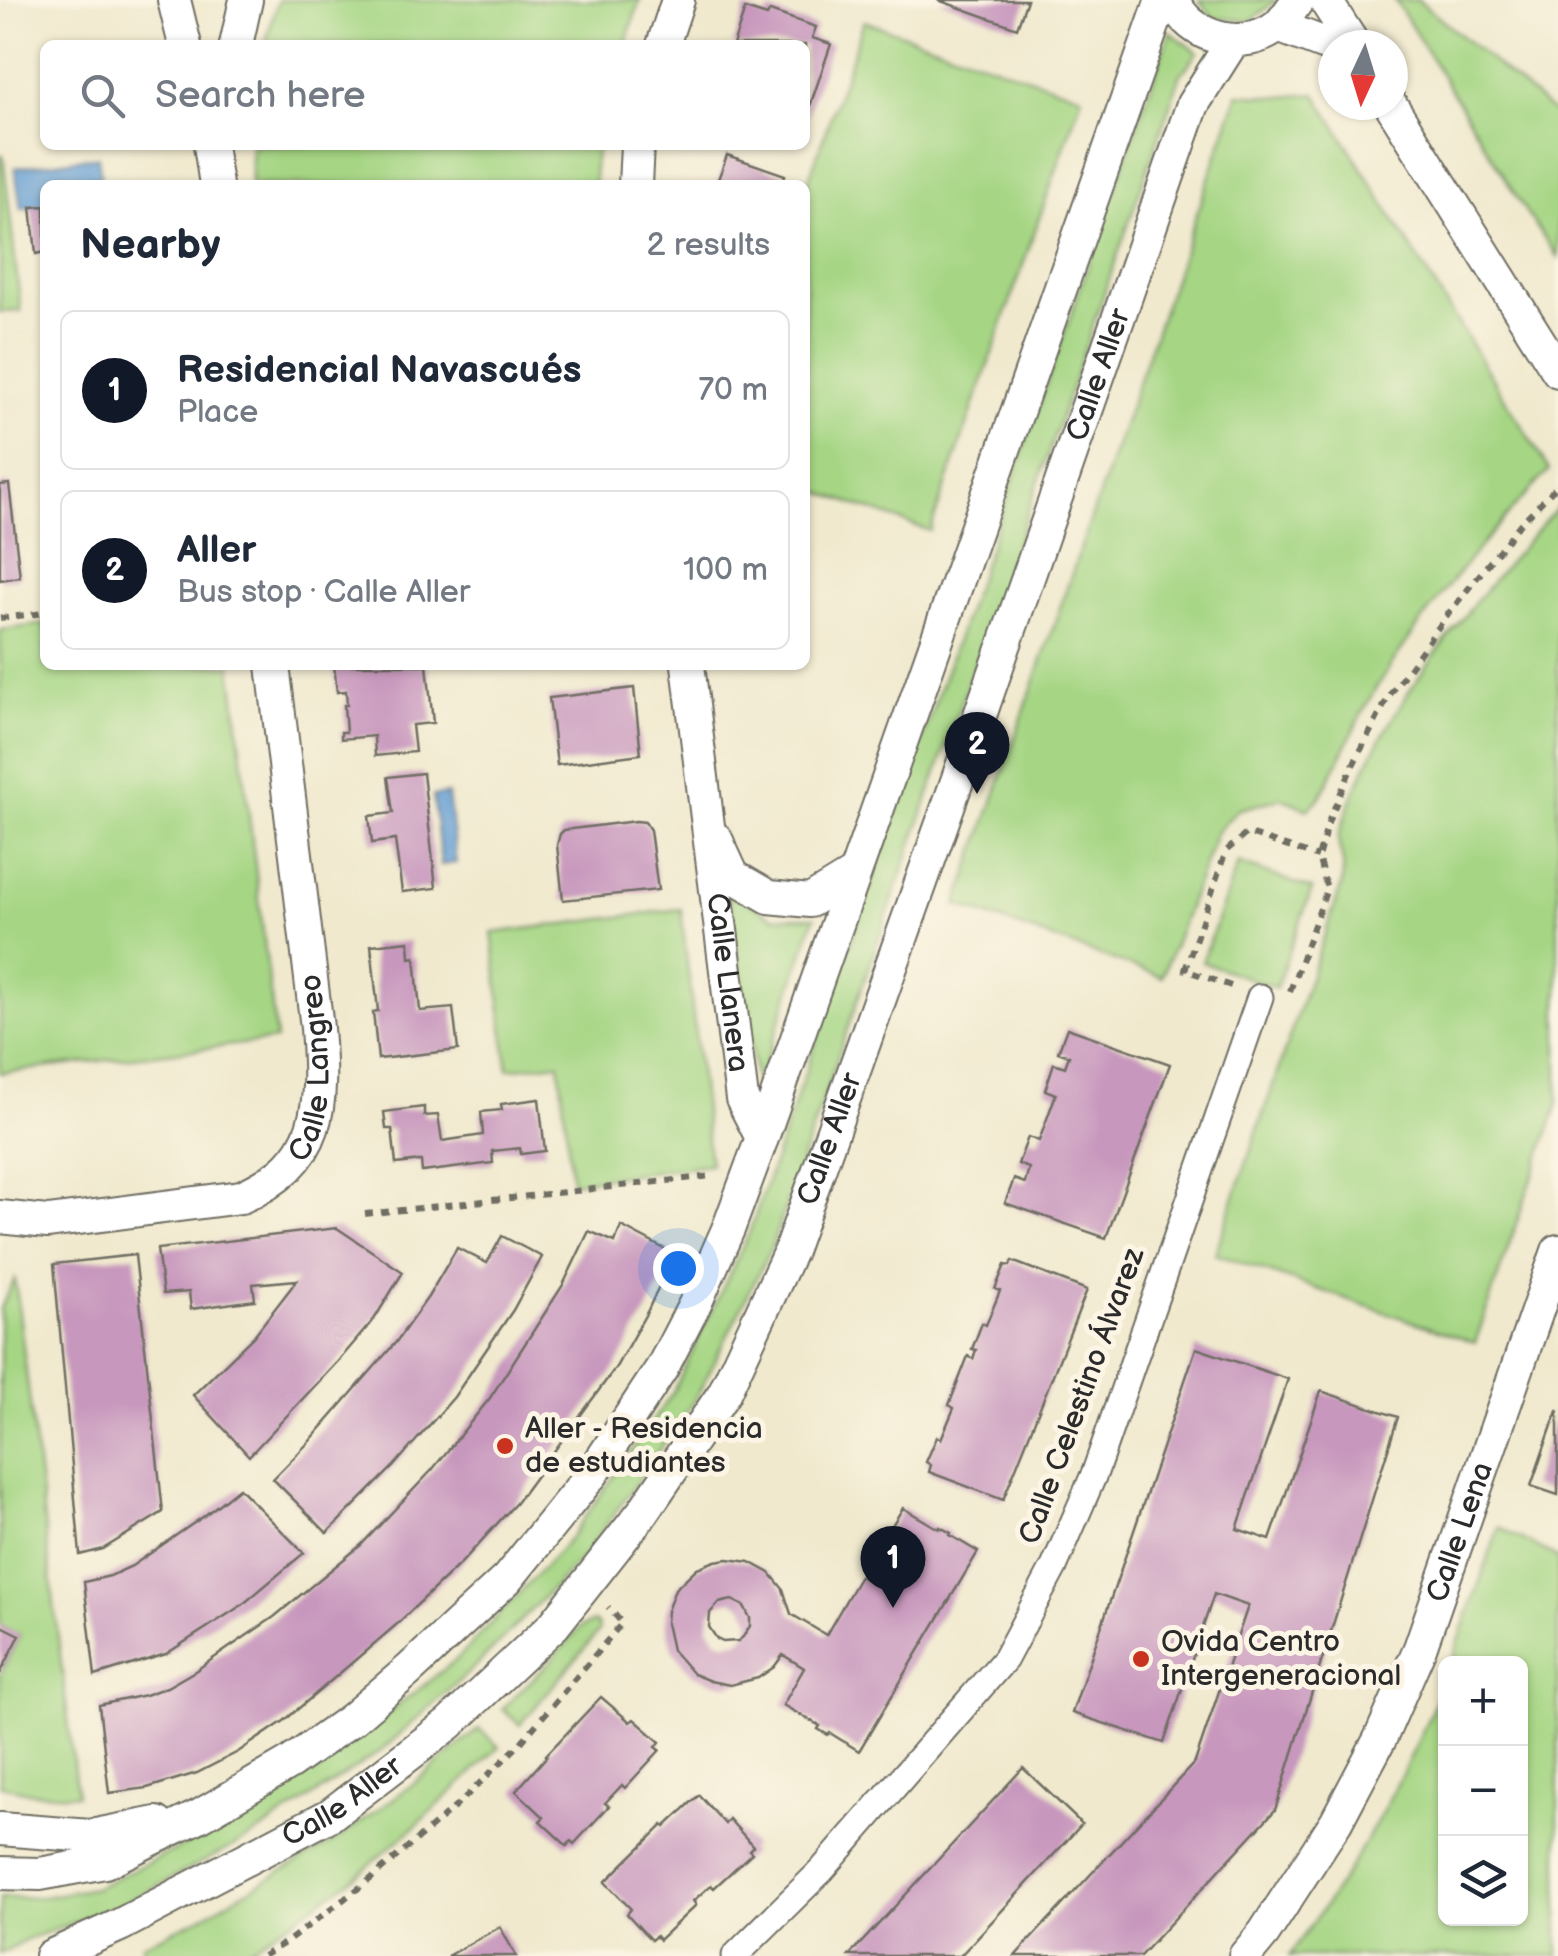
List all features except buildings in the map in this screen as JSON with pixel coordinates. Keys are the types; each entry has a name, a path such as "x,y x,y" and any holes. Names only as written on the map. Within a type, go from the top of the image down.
{"street":[{"path":"174,0 184,40"},
{"path":"237,40 246,0"},
{"path":"665,40 678,0"},
{"name":"Calle Aller","path":"0,1872 40,1874 105,1862 201,1815 290,1763 352,1719 506,1579 592,1474 662,1368 715,1258 762,1138 1162,0"},
{"path":"1173,0 1192,26 1215,38 1258,36 1288,13 1318,36"},
{"path":"1325,0 1344,30"},
{"name":"Calle Aller","path":"51,1956 330,1815 449,1724 554,1625 642,1512 724,1393 790,1251 1193,104 1233,40"},
{"path":"1400,120 1558,370"},
{"path":"635,180 637,150"},
{"name":"Calle Langreo","path":"0,1217 48,1222 241,1196 282,1173 306,1143 320,1096 320,1070 274,670"},
{"name":"Calle Llanera","path":"689,670 742,1099 762,1138"},
{"name":"Calle Llanera","path":"707,820 733,876 769,898 810,901 854,874"},
{"name":"Calle Celestino Álvarez","path":"735,1956 822,1870 1006,1659 1054,1567 1095,1472 1260,997"},
{"name":"Calle Lena","path":"1245,1956 1336,1822 1388,1721 1420,1648 1558,1251"},
{"name":"Calle Aller","path":"0,1828 91,1836 201,1815"}],"path":[{"path":"1318,856 1247,833 1226,851 1186,970 1286,1005 1327,889 1318,856 1352,767 1390,696 1472,584 1520,524 1558,485"},
{"path":"0,618 40,614"},
{"path":"366,1214 718,1176"},
{"path":"263,1956 367,1882 455,1807 518,1746 622,1623 587,1582"}],"green space":[{"path":"278,0 640,0 627,40 266,40"},
{"path":"1199,0 1277,0 1251,21 1214,18"},
{"path":"1395,0 1418,0 1558,116 1558,257 1526,212"},
{"path":"864,21 1082,96 930,531 810,489 808,180"},
{"path":"1170,32 1198,52 1180,76 771,1248 695,1400 585,1555 477,1665 381,1751 253,1836 122,1904 0,1954 0,1898 43,1897 94,1888 243,1818 366,1731 457,1659 568,1541 673,1392 749,1233"},
{"path":"1238,94 1316,94 1318,120 1332,120 1549,470 1480,547 1397,656 1318,800 1308,809 1281,798 1237,810 1216,833 1162,977 957,905"},
{"path":"251,150 596,150 595,180 251,180"},
{"path":"3,155 21,311 0,312"},
{"path":"1558,507 1558,1104 1475,1343 1215,1254 1341,887 1343,867 1338,839 1355,790 1402,702 1431,660"},
{"path":"40,625 40,670 232,670 276,1040 0,1073 0,630"},
{"path":"1238,863 1312,889 1276,988 1202,962"},
{"path":"728,889 773,917 815,917 757,1088"},
{"path":"681,909 710,1164 572,1182 559,1063 508,1069 492,933"},
{"path":"15,1279 77,1795 32,1793 0,1785 0,1674 20,1635 0,1625 0,1309"},
{"path":"1499,1527 1558,1558 1558,1956 1289,1956 1377,1822 1438,1693 1438,1926 1528,1926 1528,1656 1453,1656"},
{"path":"594,1622 599,1631 520,1725 502,1709 581,1627"},
{"path":"479,1729 499,1747 354,1878 240,1956 147,1956 141,1945 192,1922 335,1841 412,1785"}],"water":[{"path":"98,156 101,177 40,180 40,207 21,209 15,168"},
{"path":"448,794 456,863 441,865 433,796"}],"place":[{"name":"Aller","path":"977,794"},
{"name":"Aller - Residencia de estudiantes","path":"505,1446"},
{"name":"Residencial Navascués","path":"893,1608"},
{"name":"Ovida Centro Intergeneracional","path":"1141,1659"}]}
